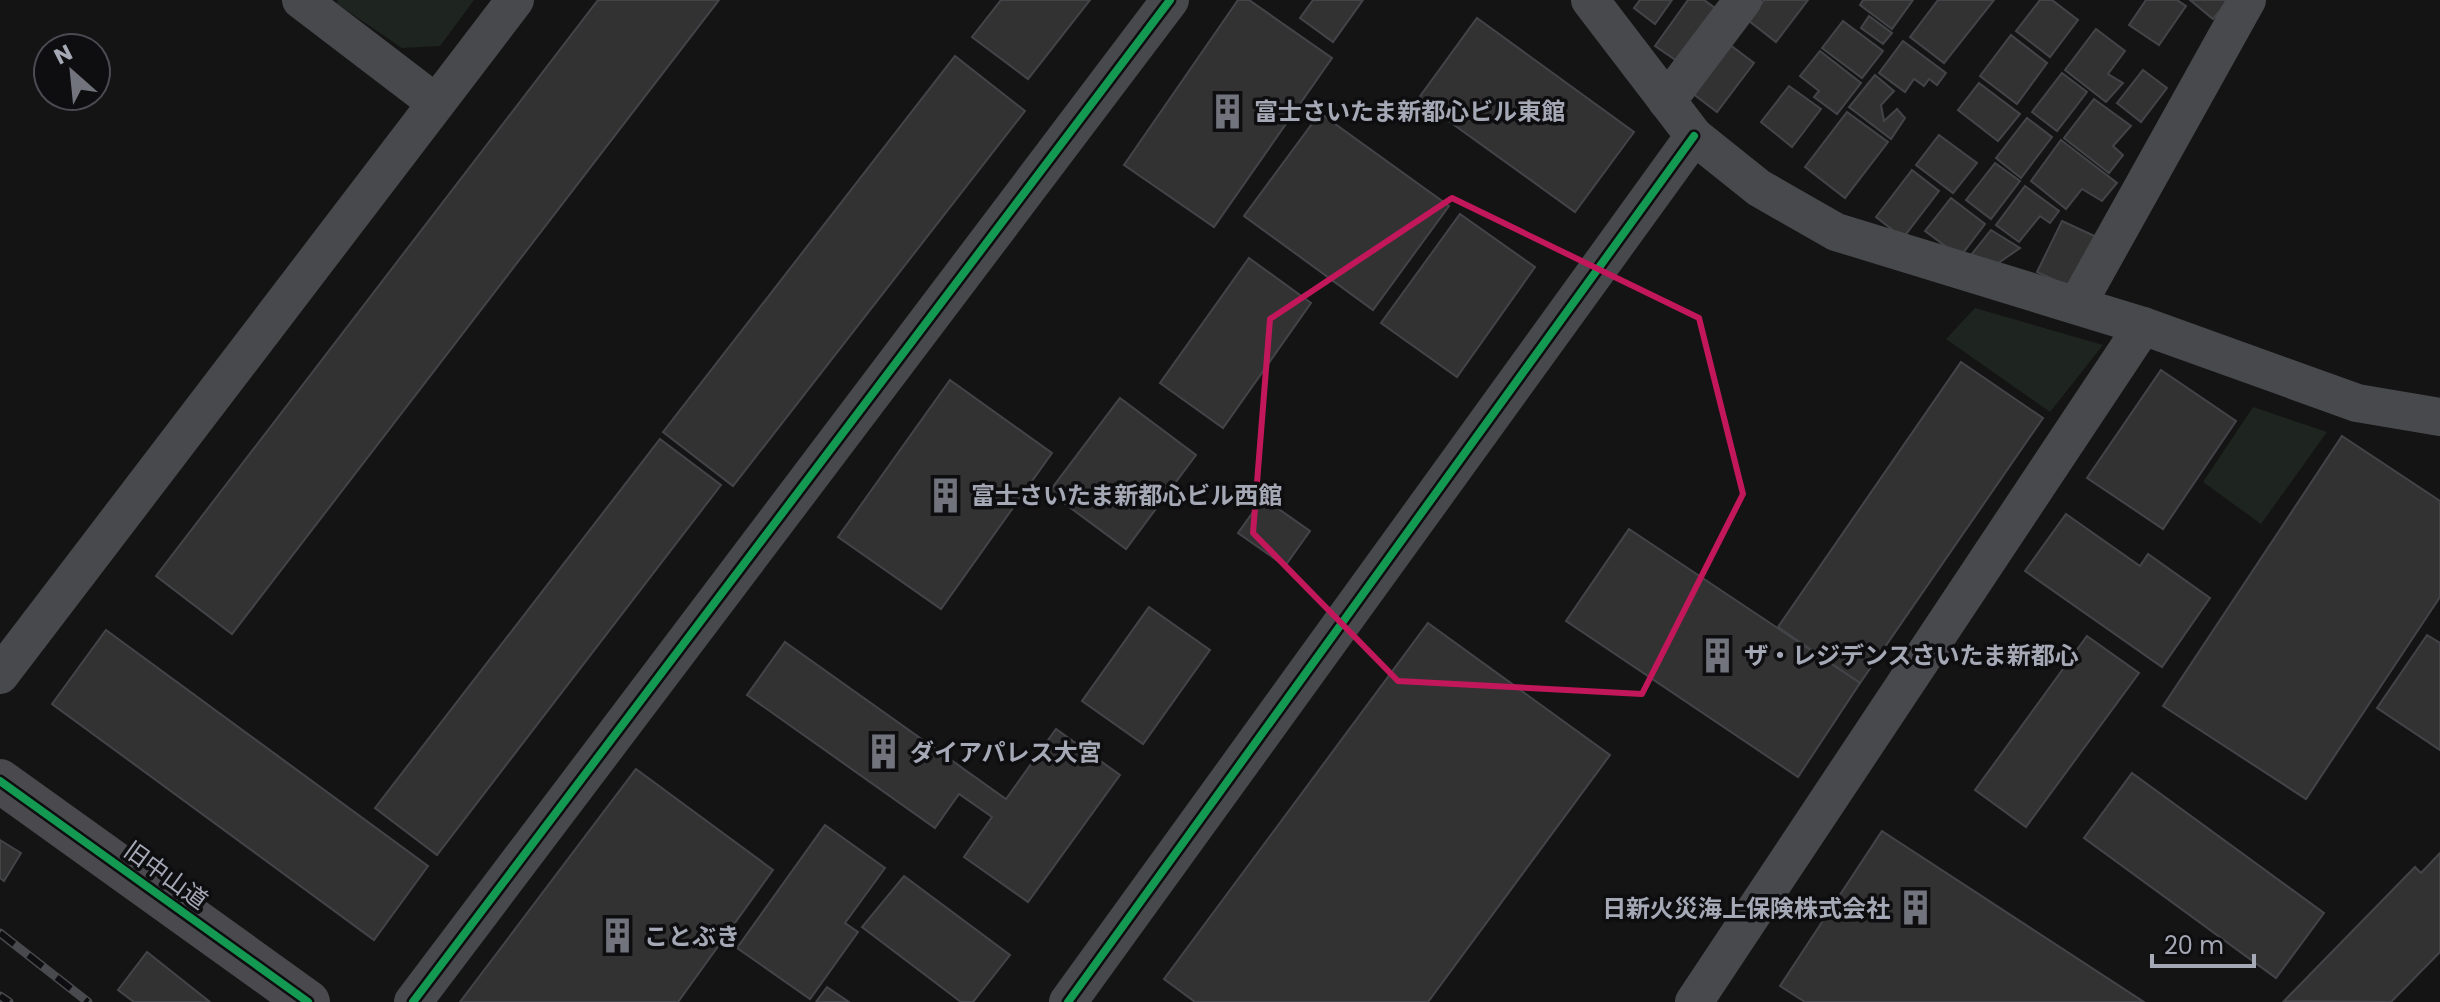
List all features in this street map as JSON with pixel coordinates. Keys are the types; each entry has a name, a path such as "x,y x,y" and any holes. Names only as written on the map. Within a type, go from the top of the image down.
{"main road":[{"name":"旧中山道","path":"0,781 308,1002"}],"street":[{"path":"301,0 436,103"},
{"path":"0,675 515,0"},
{"path":"413,1002 1170,0"},
{"path":"1590,0 1694,136 1759,188 1836,232 2143,326 2357,403 2440,417"},
{"path":"1667,101 1743,0"},
{"path":"2077,305 2247,0"},
{"path":"1068,1002 1694,136"},
{"path":"1694,1002 2143,326"}],"highlighted area":[{"path":"1452,198 1699,318 1743,494 1642,694 1398,681 1253,533 1270,319"}],"shaded area":[{"path":"338,0 474,0 440,46 402,48 336,3"},
{"path":"1975,308 2103,345 2050,412 1946,339"},
{"path":"2253,407 2327,432 2261,524 2203,482"}],"building":[{"path":"598,0 719,0 232,634 156,576"},
{"path":"1001,0 1090,0 1028,79 972,37"},
{"name":"富士さいたま新都心ビル東館","path":"1238,0 1249,0 1332,58 1214,227 1124,165"},
{"path":"1313,0 1363,0 1333,42 1300,18"},
{"path":"1640,0 1672,0 1655,24 1634,8"},
{"path":"1688,0 1704,0 1718,10 1680,63 1655,46"},
{"path":"1764,0 1808,0 1776,42 1749,21"},
{"path":"1863,0 1913,0 1892,29 1860,5"},
{"path":"1938,0 1994,0 1944,63 1910,37"},
{"path":"2040,0 2052,0 2078,20 2050,57 2016,31"},
{"path":"2146,0 2177,0 2186,6 2159,45 2129,25"},
{"path":"2190,0 2229,0 2213,19"},
{"path":"1869,16 1892,33 1883,44 1861,28"},
{"path":"1477,18 1634,132 1575,212 1418,99"},
{"path":"1843,21 1883,51 1862,78 1822,48"},
{"path":"2096,29 2125,51 2108,74 2123,83 2106,102 2065,70"},
{"path":"2011,35 2047,63 2017,104 1980,76"},
{"path":"1903,41 1946,73 1937,85 1929,79 1924,86 1914,79 1905,92 1879,73"},
{"path":"1729,44 1754,63 1717,112 1692,93"},
{"path":"1820,51 1861,83 1837,114 1814,97 1819,91 1800,76"},
{"path":"955,56 1025,111 733,486 663,432"},
{"path":"2143,70 2167,88 2141,122 2117,103"},
{"path":"2062,73 2087,92 2057,131 2032,112"},
{"path":"1875,75 1894,91 1881,105 1884,121 1897,109 1905,118 1891,139 1849,107"},
{"path":"1979,83 2020,114 1998,141 1958,110"},
{"path":"1789,86 1821,109 1792,147 1761,122"},
{"path":"2094,99 2131,126 2113,146 2123,155 2109,173 2064,138"},
{"path":"1847,112 1888,142 1845,198 1805,167"},
{"path":"1320,113 1449,206 1373,310 1244,216"},
{"path":"2027,118 2052,137 2021,178 1996,158"},
{"path":"1939,135 1977,163 1953,193 1916,165"},
{"path":"2061,140 2117,183 2102,201 2082,189 2066,209 2031,181"},
{"path":"1995,163 2020,181 1991,219 1966,200"},
{"path":"1912,170 1939,191 1903,238 1876,217"},
{"path":"2025,186 2059,211 2050,223 2040,216 2019,242 1996,225"},
{"path":"1951,198 1985,224 1960,257 1925,231"},
{"path":"1460,214 1535,267 1457,377 1381,323"},
{"path":"2062,221 2101,239 2077,290 2037,272"},
{"path":"1991,230 2020,248 1997,264 1971,255"},
{"path":"1249,258 1311,303 1223,428 1160,383"},
{"path":"1961,362 2043,418 1860,683 1778,627"},
{"path":"2161,370 2236,421 2163,529 2087,478"},
{"name":"富士さいたま新都心ビル西館","path":"950,380 1052,453 941,609 838,537"},
{"path":"1120,398 1196,455 1126,549 1049,492"},
{"path":"2342,436 2440,501 2440,597 2306,799 2163,706"},
{"path":"660,439 721,485 437,855 375,808"},
{"path":"1263,498 1310,531 1285,566 1238,533"},
{"path":"2066,514 2140,566 2148,554 2210,598 2162,667 2025,571"},
{"name":"ザ・レジデンスさいたま新都心","path":"1629,529 1860,683 1798,777 1566,621"},
{"path":"1149,607 1210,650 1143,744 1082,701"},
{"path":"1428,623 1610,755 1428,1002 1195,1002 1164,979"},
{"path":"106,630 428,866 374,940 52,704"},
{"path":"2427,635 2440,643 2440,750 2377,708"},
{"path":"2087,636 2139,673 2026,827 1975,790"},
{"name":"ダイアパレス大宮","path":"785,642 1006,799 1056,729 1120,775 1028,902 964,857 992,817 959,794 935,828 747,695"},
{"name":"ことぶき","path":"636,769 773,870 678,1002 460,1002"},
{"path":"2132,773 2324,913 2276,978 2084,838"},
{"path":"825,825 885,868 845,923 858,932 810,999 737,948"},
{"name":"日新火災海上保険株式会社","path":"1882,831 2144,1002 1805,1002 1780,986"},
{"path":"0,840 21,853 4,881 0,878"},
{"path":"2440,853 2440,952 2391,1002 2284,1001 2415,867 2421,873"},
{"path":"904,876 1010,955 973,1002 961,1002 862,927"},
{"path":"147,952 210,1002 134,1002 118,990"},
{"path":"827,987 849,1002 816,1002"}],"railway":[{"path":"0,933 88,1002"},
{"path":"0,996 9,1002"}],"cycle path":[{"path":"413,1002 1170,0"},
{"path":"1068,1002 1694,136"},
{"path":"0,781 308,1002"}],"place":[{"name":"富士さいたま新都心ビル東館","path":"1228,111"},
{"name":"富士さいたま新都心ビル西館","path":"945,495"},
{"name":"ザ・レジデンスさいたま新都心","path":"1718,655"},
{"name":"ダイアパレス大宮","path":"884,752"},
{"name":"日新火災海上保険株式会社","path":"1916,908"},
{"name":"ことぶき","path":"618,936"}]}
